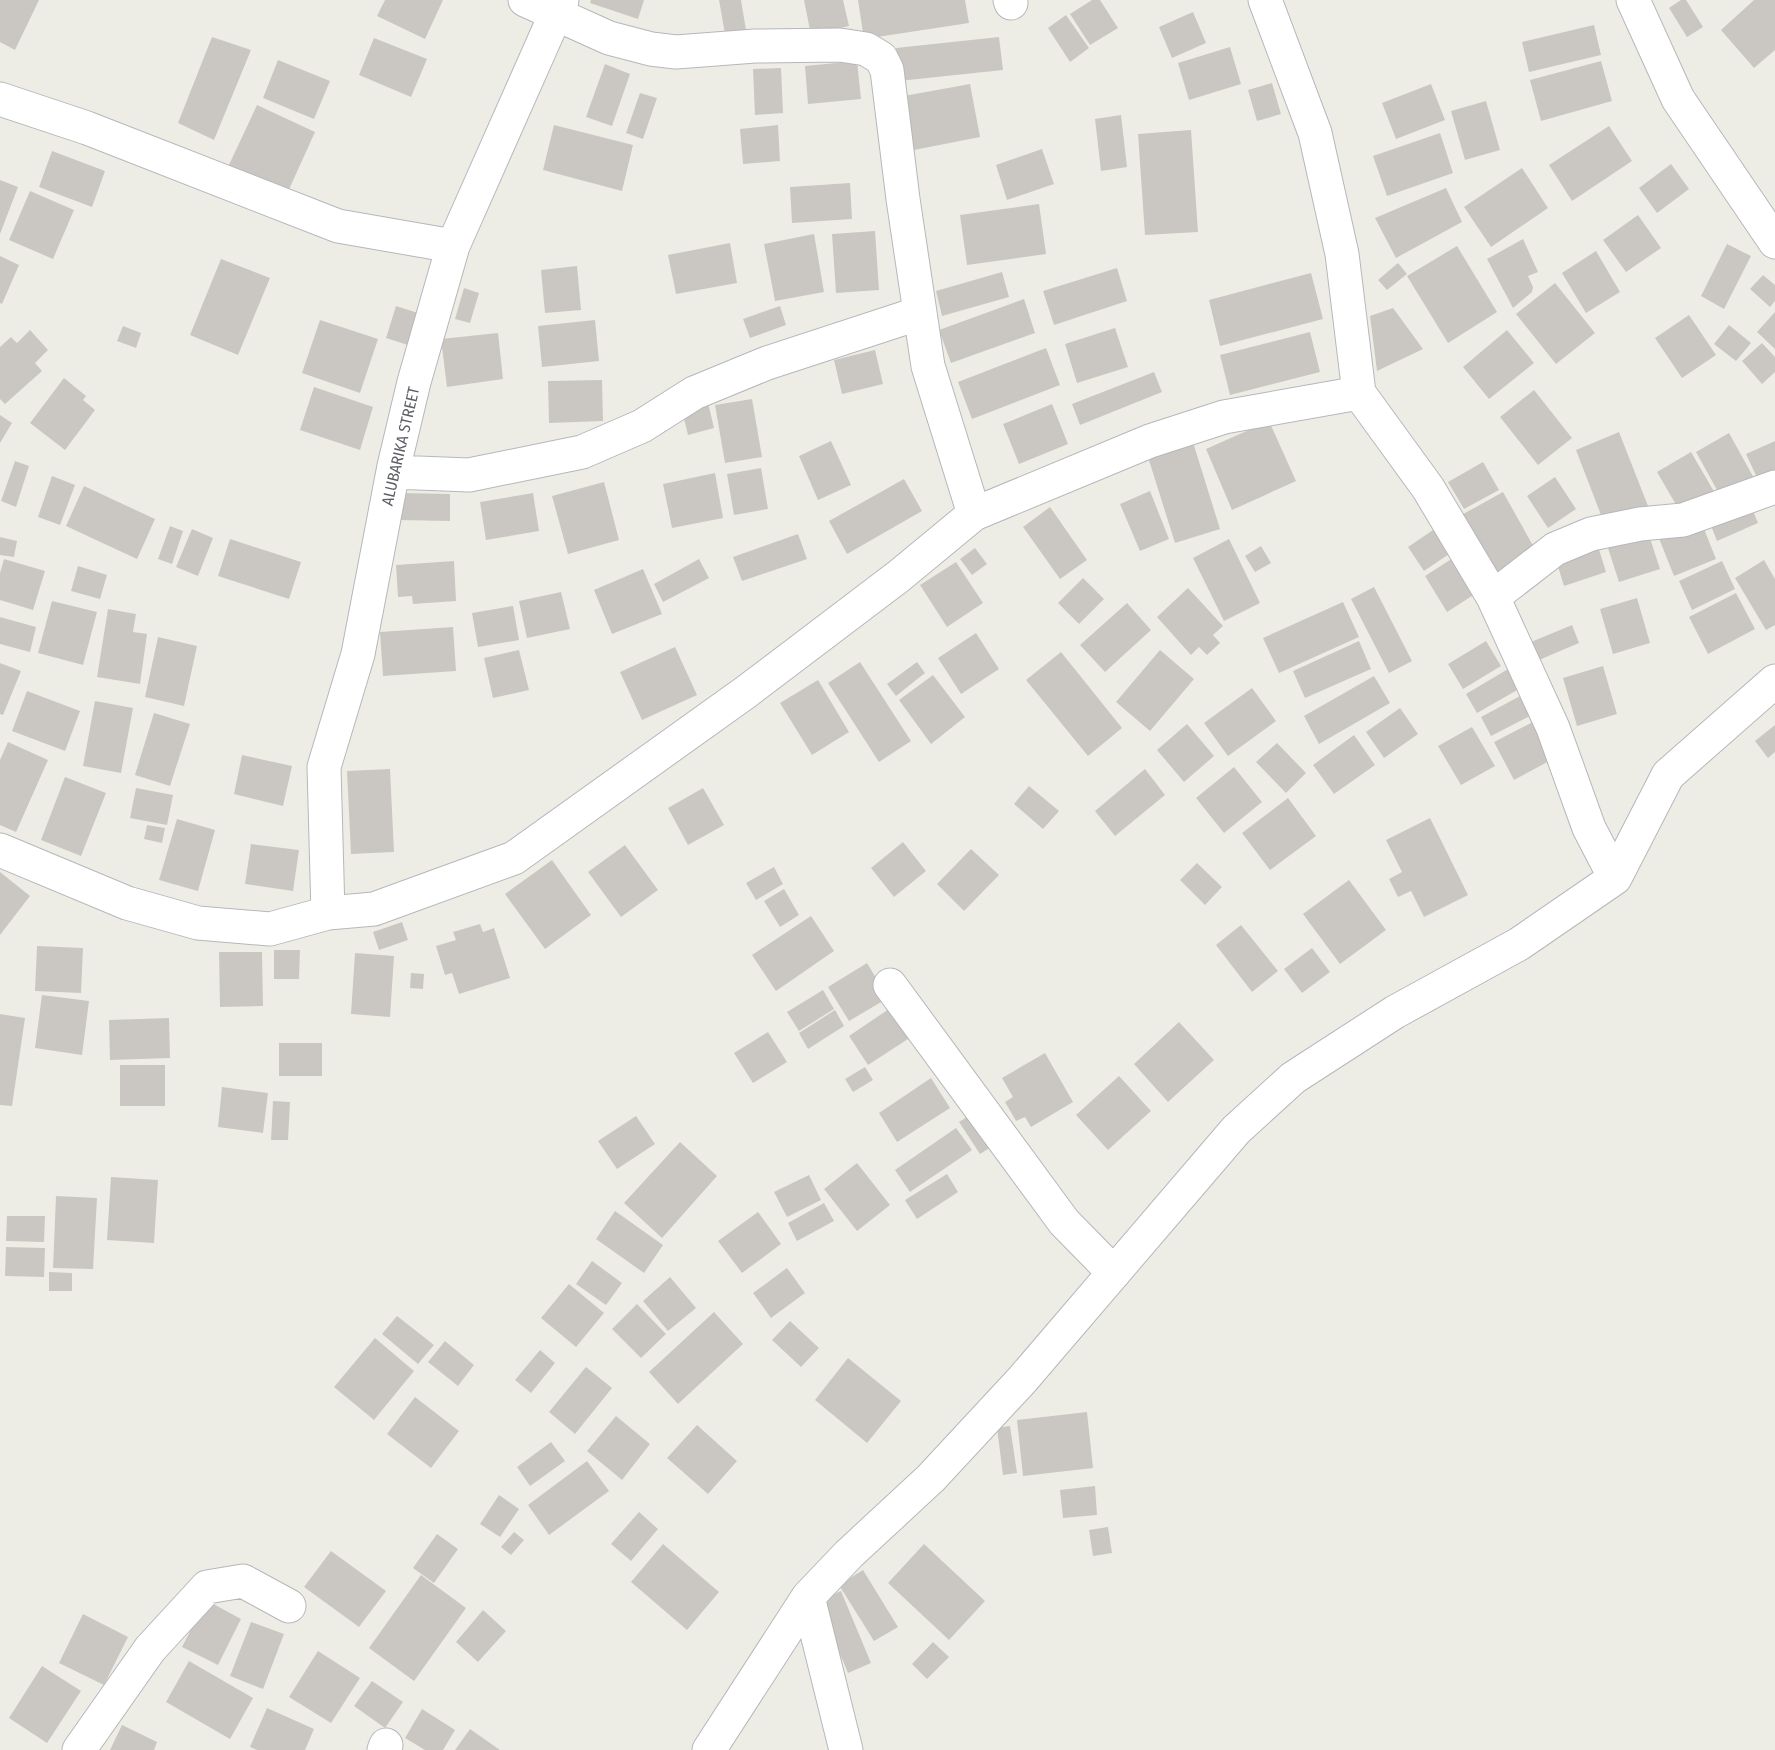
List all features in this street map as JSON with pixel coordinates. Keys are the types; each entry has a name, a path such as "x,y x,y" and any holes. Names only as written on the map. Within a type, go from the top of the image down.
{"street":[{"path":"525,0 559,8 609,38 659,50 676,52 755,46 840,45 866,49 881,58 887,70 928,366 975,514"},
{"path":"1265,0 1315,133 1342,254 1359,393 1428,488 1493,597 1553,728 1588,828 1615,878"},
{"path":"1633,0 1678,99 1775,242"},
{"name":"ALUBARIKA STREET","path":"328,913 324,767 358,654 393,472 414,382 453,246 559,8"},
{"path":"0,99 87,128 338,226 453,246"},
{"path":"393,472 469,475 582,452 642,426 694,393 767,363 920,313"},
{"path":"0,850 127,903 198,923 270,929 328,913 374,909 514,858 746,692 899,576 975,514 1150,441 1224,417 1359,393"},
{"path":"1493,597 1555,549 1591,534 1640,524 1683,520 1775,487"},
{"path":"709,1750 808,1597 849,1554 931,1478 1022,1380 1236,1130 1293,1078 1395,1012 1519,944 1615,878 1668,775 1775,681"},
{"path":"890,985 1064,1222 1114,1273"},
{"path":"79,1750 150,1648 207,1587 243,1581 289,1606"},
{"path":"808,1597 846,1750"}],"building":[{"path":"0,0 39,0 15,50 0,42"},
{"path":"385,0 443,0 425,39 377,16"},
{"path":"591,0 644,0 638,19 590,3"},
{"path":"719,0 741,0 746,30 725,34"},
{"path":"804,0 843,0 849,26 811,35"},
{"path":"858,0 965,0 969,23 864,39"},
{"path":"1092,0 1100,0 1118,28 1090,45 1070,14"},
{"path":"1681,0 1686,0 1703,27 1687,37 1669,8"},
{"path":"1754,0 1775,0 1775,50 1754,68 1721,30"},
{"path":"1193,12 1206,43 1172,58 1159,27"},
{"path":"1066,15 1089,48 1070,62 1048,28"},
{"path":"1594,25 1601,55 1529,72 1522,42"},
{"path":"212,37 251,50 214,140 178,123"},
{"path":"999,37 1003,70 899,81 896,48"},
{"path":"374,38 427,59 411,97 359,75"},
{"path":"1230,47 1241,84 1189,100 1178,63"},
{"path":"278,60 330,81 314,119 263,98"},
{"path":"857,61 861,99 808,104 805,66"},
{"path":"1601,61 1612,101 1541,121 1530,80"},
{"path":"605,64 630,74 612,126 586,117"},
{"path":"781,68 783,113 755,115 753,69"},
{"path":"1272,83 1281,114 1257,121 1248,90"},
{"path":"970,84 980,137 914,150 904,96"},
{"path":"1431,84 1445,120 1396,139 1382,103"},
{"path":"640,93 657,98 643,139 626,133"},
{"path":"1486,101 1500,150 1465,160 1451,111"},
{"path":"257,105 315,132 286,196 227,169"},
{"path":"1121,115 1127,167 1101,171 1095,119"},
{"path":"554,125 633,145 622,191 543,170"},
{"path":"778,125 780,161 743,164 740,129"},
{"path":"1609,126 1632,161 1572,201 1549,165"},
{"path":"1191,130 1198,232 1145,235 1138,134"},
{"path":"1440,133 1453,173 1387,196 1373,156"},
{"path":"1042,149 1054,184 1007,200 996,165"},
{"path":"52,151 105,171 92,207 39,187"},
{"path":"1671,164 1689,189 1657,213 1639,188"},
{"path":"1522,168 1548,208 1491,247 1464,207"},
{"path":"0,180 18,187 0,234"},
{"path":"850,183 852,219 792,223 790,187"},
{"path":"1446,188 1462,222 1396,258 1375,218"},
{"path":"30,191 74,210 53,259 9,240"},
{"path":"1039,204 1046,254 967,265 960,215"},
{"path":"1638,215 1661,248 1626,272 1603,240"},
{"path":"875,231 879,290 836,293 832,234"},
{"path":"814,234 824,292 775,301 764,244"},
{"path":"1523,239 1538,272 1528,276 1533,287 1532,292 1513,308 1487,259"},
{"path":"730,243 737,283 676,294 668,255"},
{"path":"1727,244 1751,256 1724,309 1701,296"},
{"path":"1457,246 1497,312 1448,343 1407,276"},
{"path":"1596,251 1620,292 1586,313 1562,273"},
{"path":"0,256 19,265 2,304 0,303"},
{"path":"221,259 270,278 238,355 190,335"},
{"path":"1398,263 1407,274 1387,290 1378,280"},
{"path":"577,266 581,310 545,313 541,270"},
{"path":"1117,268 1127,301 1054,325 1043,291"},
{"path":"1002,272 1009,297 942,316 936,291"},
{"path":"1311,273 1323,319 1220,346 1209,300"},
{"path":"1763,275 1775,285 1775,301 1770,307 1750,289"},
{"path":"1555,283 1595,333 1556,364 1516,314"},
{"path":"464,288 479,293 470,323 455,319"},
{"path":"1024,299 1035,333 951,363 939,330"},
{"path":"396,306 418,313 408,345 386,338"},
{"path":"780,306 786,325 750,338 743,319"},
{"path":"1393,308 1423,349 1377,371 1370,316"},
{"path":"1775,312 1775,349 1757,332"},
{"path":"1689,315 1716,355 1682,378 1655,338"},
{"path":"320,320 378,339 360,393 302,373"},
{"path":"595,320 599,361 542,367 538,326"},
{"path":"1729,325 1751,343 1736,361 1714,344"},
{"path":"123,326 141,333 136,348 117,341"},
{"path":"1115,328 1128,367 1077,383 1065,344"},
{"path":"30,330 48,350 35,363 42,371 5,404 0,399 0,347 11,337 17,343"},
{"path":"1507,330 1534,363 1489,399 1463,367"},
{"path":"1310,332 1320,372 1230,395 1220,355"},
{"path":"498,333 503,379 447,387 441,339"},
{"path":"1762,343 1775,357 1775,372 1762,384 1742,361"},
{"path":"1046,348 1060,385 972,419 958,382"},
{"path":"875,350 883,384 842,394 834,360"},
{"path":"1154,372 1162,392 1080,425 1072,404"},
{"path":"64,378 86,396 83,400 95,410 65,450 30,423"},
{"path":"602,380 603,421 549,423 548,381"},
{"path":"314,387 373,407 360,450 300,430"},
{"path":"1534,390 1572,438 1538,465 1500,417"},
{"path":"752,399 762,457 725,463 715,405"},
{"path":"708,403 714,428 688,435 682,410"},
{"path":"1052,404 1068,444 1019,464 1003,424"},
{"path":"0,415 12,423 0,443"},
{"path":"1269,421 1296,481 1232,510 1206,449"},
{"path":"1619,432 1650,511 1606,528 1576,450"},
{"path":"1729,433 1755,480 1722,499 1696,452"},
{"path":"1192,439 1220,529 1175,543 1147,454"},
{"path":"831,441 851,485 818,500 799,456"},
{"path":"1775,441 1775,477 1760,484 1746,454"},
{"path":"1691,452 1716,495 1682,515 1657,472"},
{"path":"15,461 29,466 16,507 1,501"},
{"path":"1483,462 1499,490 1464,509 1448,482"},
{"path":"761,468 768,509 734,515 727,474"},
{"path":"715,473 723,518 672,528 663,484"},
{"path":"52,476 75,485 60,525 38,517"},
{"path":"1555,477 1576,509 1548,528 1527,496"},
{"path":"904,479 922,511 847,554 829,521"},
{"path":"604,482 619,540 568,554 552,496"},
{"path":"84,486 155,519 137,559 66,526"},
{"path":"1150,491 1169,539 1140,551 1120,504"},
{"path":"1503,492 1536,551 1489,577 1456,518"},
{"path":"398,493 450,494 450,521 397,520"},
{"path":"533,493 539,531 486,540 480,502"},
{"path":"1749,501 1758,523 1717,541 1708,518"},
{"path":"1050,507 1087,560 1060,579 1023,527"},
{"path":"1700,519 1716,559 1674,576 1658,536"},
{"path":"170,526 183,531 172,564 158,559"},
{"path":"1436,528 1452,552 1424,571 1408,547"},
{"path":"192,529 213,538 198,576 176,567"},
{"path":"1647,529 1660,569 1619,582 1606,542"},
{"path":"798,534 807,559 742,581 733,557"},
{"path":"0,537 17,541 14,557 0,555"},
{"path":"230,539 301,562 289,599 218,576"},
{"path":"1229,539 1260,603 1224,621 1193,558"},
{"path":"1597,543 1606,572 1564,586 1555,557"},
{"path":"1261,546 1271,563 1255,572 1245,556"},
{"path":"975,548 987,564 972,575 960,559"},
{"path":"1453,558 1475,594 1447,612 1425,576"},
{"path":"4,559 45,571 33,610 0,600 0,573"},
{"path":"699,559 709,578 663,602 654,584"},
{"path":"1764,560 1775,579 1775,625 1766,630 1735,578"},
{"path":"454,561 456,601 413,604 412,596 398,597 396,565"},
{"path":"1722,561 1735,589 1692,610 1679,581"},
{"path":"956,562 983,603 947,627 920,585"},
{"path":"78,566 107,575 100,599 71,591"},
{"path":"643,569 662,614 612,634 594,590"},
{"path":"1083,578 1104,599 1079,624 1058,603"},
{"path":"1374,587 1412,661 1389,673 1351,599"},
{"path":"1188,588 1223,626 1213,635 1220,643 1207,655 1199,647 1191,655 1157,617"},
{"path":"561,592 570,629 527,638 519,601"},
{"path":"1736,593 1755,629 1708,654 1689,617"},
{"path":"1637,598 1650,643 1613,654 1600,609"},
{"path":"52,601 97,612 83,665 38,653"},
{"path":"1343,602 1359,637 1279,673 1263,638"},
{"path":"1127,603 1151,630 1105,672 1080,645"},
{"path":"513,606 519,640 478,647 472,613"},
{"path":"108,609 136,614 133,632 147,634 140,684 97,677"},
{"path":"0,617 36,627 30,652 0,644"},
{"path":"1572,625 1579,643 1539,660 1531,642"},
{"path":"453,627 456,671 383,676 380,632"},
{"path":"976,633 999,669 961,694 938,658"},
{"path":"158,637 197,646 184,706 145,697"},
{"path":"1359,641 1371,669 1305,698 1293,671"},
{"path":"1486,641 1501,666 1463,689 1448,664"},
{"path":"675,647 697,695 642,720 620,672"},
{"path":"519,650 529,690 493,698 484,658"},
{"path":"1160,650 1194,679 1150,731 1116,702"},
{"path":"1061,652 1122,728 1088,756 1026,680"},
{"path":"860,662 911,741 879,762 828,683"},
{"path":"917,662 925,673 896,696 887,684"},
{"path":"0,663 21,671 3,715 0,714"},
{"path":"1603,666 1617,714 1577,726 1563,678"},
{"path":"1508,669 1519,689 1477,713 1466,694"},
{"path":"933,675 965,717 931,744 899,700"},
{"path":"1374,676 1390,703 1319,744 1304,716"},
{"path":"818,680 849,732 812,755 780,703"},
{"path":"1252,688 1276,721 1228,756 1204,723"},
{"path":"27,691 80,711 65,751 12,731"},
{"path":"1522,695 1532,715 1491,736 1481,717"},
{"path":"95,701 133,708 121,773 83,766"},
{"path":"1400,708 1418,734 1384,758 1366,732"},
{"path":"154,713 190,724 170,786 135,775"},
{"path":"1533,722 1553,759 1514,780 1494,742"},
{"path":"1187,724 1214,756 1184,782 1157,750"},
{"path":"1775,725 1775,752 1768,758 1755,741"},
{"path":"1472,727 1495,766 1461,785 1438,746"},
{"path":"1354,735 1375,765 1334,794 1313,765"},
{"path":"8,742 48,760 16,832 0,825 0,760"},
{"path":"1277,743 1306,773 1286,793 1256,762"},
{"path":"242,755 292,766 283,806 234,794"},
{"path":"1234,767 1262,802 1224,833 1196,798"},
{"path":"390,769 394,852 351,854 347,771"},
{"path":"1145,769 1165,795 1115,836 1095,811"},
{"path":"65,777 106,793 81,856 41,840"},
{"path":"1029,786 1059,811 1043,829 1014,804"},
{"path":"136,788 173,795 167,825 130,818"},
{"path":"703,788 724,825 688,845 668,808"},
{"path":"1288,798 1316,836 1270,870 1242,833"},
{"path":"1430,818 1468,895 1424,917 1411,891 1398,897 1389,879 1402,872 1386,840"},
{"path":"177,819 215,830 198,891 159,880"},
{"path":"147,825 165,828 162,843 144,839"},
{"path":"903,842 926,871 894,897 871,868"},
{"path":"251,844 299,850 293,891 245,884"},
{"path":"625,845 658,890 621,917 588,872"},
{"path":"971,849 999,875 964,911 937,884"},
{"path":"552,860 591,915 545,949 505,894"},
{"path":"1197,863 1222,887 1205,905 1180,880"},
{"path":"774,867 783,884 756,900 746,883"},
{"path":"0,872 30,896 0,935"},
{"path":"1349,880 1386,930 1340,964 1303,914"},
{"path":"784,889 799,915 780,927 764,901"},
{"path":"811,916 834,951 776,991 752,955"},
{"path":"402,922 408,940 379,950 373,932"},
{"path":"480,924 483,932 494,928 510,978 459,994 452,973 445,975 436,946 456,940 453,932"},
{"path":"1241,925 1278,971 1252,992 1216,945"},
{"path":"37,946 83,948 81,993 35,991"},
{"path":"1312,948 1330,972 1302,993 1284,969"},
{"path":"274,950 300,950 299,979 274,979"},
{"path":"219,952 262,952 263,1006 220,1007"},
{"path":"355,953 394,956 390,1017 351,1014"},
{"path":"867,963 888,998 849,1021 828,987"},
{"path":"411,973 424,974 423,989 410,988"},
{"path":"823,990 834,1009 799,1031 787,1012"},
{"path":"42,995 89,1001 82,1055 35,1048"},
{"path":"892,1007 911,1037 868,1065 849,1036"},
{"path":"835,1010 844,1026 808,1049 799,1033"},
{"path":"0,1014 25,1018 12,1106 0,1105"},
{"path":"169,1018 170,1058 110,1060 109,1020"},
{"path":"1179,1022 1214,1060 1168,1102 1134,1064"},
{"path":"768,1032 787,1062 753,1083 734,1053"},
{"path":"279,1043 322,1043 322,1076 279,1076"},
{"path":"1045,1053 1073,1102 1031,1127 1025,1117 1016,1121 1005,1102 1013,1097 1002,1078"},
{"path":"120,1065 165,1065 165,1106 120,1106"},
{"path":"865,1067 873,1080 853,1092 845,1079"},
{"path":"1119,1076 1151,1111 1108,1150 1076,1115"},
{"path":"931,1078 950,1108 897,1142 879,1113"},
{"path":"222,1087 268,1093 263,1133 218,1127"},
{"path":"273,1101 290,1102 288,1140 271,1140"},
{"path":"978,1110 999,1142 980,1154 959,1122"},
{"path":"636,1116 655,1144 617,1169 598,1141"},
{"path":"956,1128 972,1150 910,1192 895,1170"},
{"path":"680,1142 717,1176 662,1238 624,1203"},
{"path":"857,1163 890,1205 857,1231 824,1189"},
{"path":"947,1174 958,1192 917,1219 905,1200"},
{"path":"809,1175 821,1200 787,1217 774,1192"},
{"path":"111,1177 158,1180 154,1243 107,1240"},
{"path":"56,1196 97,1198 93,1269 53,1268"},
{"path":"824,1203 834,1221 797,1241 788,1223"},
{"path":"615,1211 663,1245 644,1273 596,1239"},
{"path":"758,1212 781,1244 742,1273 718,1241"},
{"path":"7,1216 45,1216 44,1242 6,1241"},
{"path":"6,1247 45,1248 44,1277 5,1276"},
{"path":"592,1261 622,1283 606,1305 576,1284"},
{"path":"787,1268 805,1293 771,1318 753,1293"},
{"path":"49,1272 72,1273 72,1291 49,1291"},
{"path":"670,1277 696,1308 668,1331 643,1301"},
{"path":"569,1284 604,1313 576,1347 541,1318"},
{"path":"637,1304 666,1334 641,1358 612,1329"},
{"path":"714,1312 743,1344 678,1404 649,1372"},
{"path":"397,1316 434,1345 418,1364 382,1334"},
{"path":"790,1321 819,1348 801,1367 772,1340"},
{"path":"375,1338 414,1371 374,1420 334,1387"},
{"path":"445,1341 474,1365 458,1386 428,1362"},
{"path":"540,1350 555,1363 531,1393 515,1380"},
{"path":"848,1358 901,1401 867,1443 815,1400"},
{"path":"586,1367 612,1388 575,1434 549,1412"},
{"path":"415,1397 459,1431 431,1468 387,1434"},
{"path":"1087,1412 1093,1468 1023,1476 1017,1420"},
{"path":"616,1416 650,1444 622,1480 587,1451"},
{"path":"697,1425 737,1461 708,1494 667,1458"},
{"path":"1010,1426 1017,1473 1003,1475 997,1428"},
{"path":"551,1442 565,1461 530,1486 517,1467"},
{"path":"587,1461 609,1491 549,1535 528,1505"},
{"path":"1095,1486 1097,1515 1063,1518 1060,1490"},
{"path":"499,1495 519,1509 500,1537 480,1524"},
{"path":"639,1512 658,1529 631,1561 611,1544"},
{"path":"1108,1527 1112,1553 1093,1556 1089,1530"},
{"path":"514,1532 524,1540 511,1555 501,1547"},
{"path":"437,1534 458,1549 434,1583 413,1568"},
{"path":"663,1544 719,1592 687,1630 631,1582"},
{"path":"924,1544 985,1601 949,1640 888,1583"},
{"path":"331,1551 386,1591 359,1627 304,1587"},
{"path":"863,1570 898,1627 874,1641 839,1585"},
{"path":"421,1575 466,1608 414,1681 369,1648"},
{"path":"841,1591 871,1663 848,1673 818,1601"},
{"path":"206,1600 241,1619 218,1665 182,1647"},
{"path":"483,1610 506,1631 478,1662 456,1642"},
{"path":"83,1614 128,1637 104,1685 59,1663"},
{"path":"251,1622 284,1634 263,1689 230,1676"},
{"path":"933,1642 949,1657 927,1679 912,1664"},
{"path":"318,1651 360,1678 331,1723 289,1697"},
{"path":"189,1661 253,1698 230,1739 166,1702"},
{"path":"42,1666 81,1691 47,1743 9,1718"},
{"path":"372,1681 403,1702 385,1728 354,1706"},
{"path":"267,1708 314,1729 305,1750 257,1750 250,1747"},
{"path":"422,1709 455,1730 443,1750 425,1750 405,1738"},
{"path":"122,1725 157,1742 154,1750 110,1750"},
{"path":"470,1729 500,1750 455,1750"}]}
